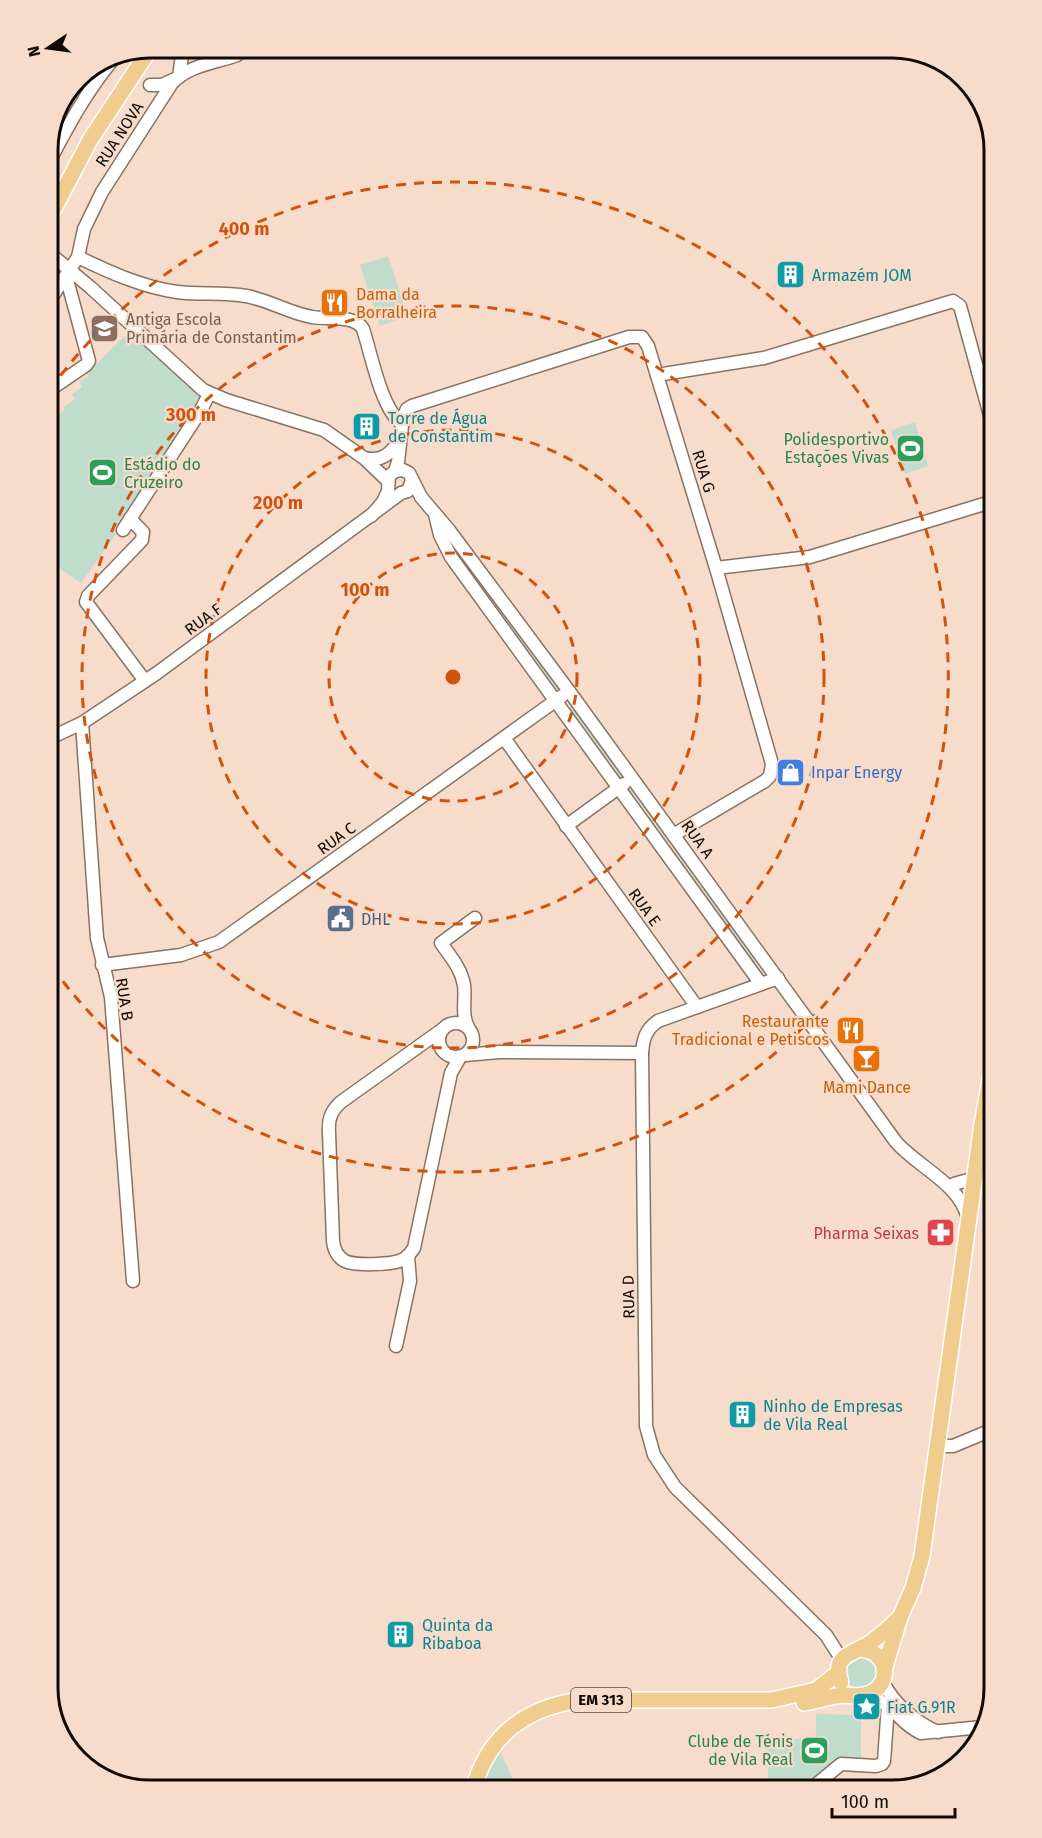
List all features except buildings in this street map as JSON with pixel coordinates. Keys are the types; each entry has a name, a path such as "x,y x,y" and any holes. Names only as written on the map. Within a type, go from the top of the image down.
{"main road":[{"path":"59,199 90,140 144,59"},
{"name":"EM 313","path":"477,1779 483,1762 500,1738 524,1717 550,1706 580,1701 772,1700 801,1704 859,1695 878,1689 884,1676 900,1617 921,1563 984,1113"},
{"name":"EM 313","path":"772,1700 816,1690 849,1658 886,1631 900,1617"},
{"path":"859,1695 843,1686 849,1658 874,1653 879,1658 884,1676"}],"street":[{"path":"179,76 182,58"},
{"path":"150,86 162,85 195,68 227,58"},
{"name":"RUA NOVA","path":"59,283 66,270 78,257 84,229 102,192 179,76"},
{"path":"59,142 95,77"},
{"path":"78,257 122,277 162,289 243,296 310,316 356,321 363,329 386,402 392,415 401,423 398,462 383,502 371,516"},
{"path":"59,263 191,381 209,394 316,426 392,478 394,492 419,500 435,514"},
{"path":"59,383 88,362 66,270"},
{"path":"657,375 764,357 953,301 960,306 984,394"},
{"name":"RUA G","path":"401,423 404,412 412,406 629,337 638,336 645,340 716,568 770,754 772,768 765,782 675,834"},
{"path":"978,372 984,370"},
{"path":"123,530 209,394"},
{"path":"364,458 374,459 386,456 400,438"},
{"path":"400,438 403,461 416,490 435,514 440,535 451,557 761,984"},
{"path":"392,478 403,470 411,477 411,488 403,493"},
{"name":"RUA F","path":"59,734 82,723 145,681 403,493"},
{"path":"716,568 810,556 984,504"},
{"name":"RUA A","path":"435,514 675,834 896,1142 921,1166 953,1187"},
{"path":"130,519 143,532 142,540 88,596 86,602 145,681"},
{"name":"RUA C","path":"102,965 181,955 219,942 569,691"},
{"name":"RUA B","path":"82,723 97,938 111,997 133,1281"},
{"name":"RUA E","path":"504,738 698,1007"},
{"path":"566,826 632,778"},
{"path":"474,918 441,943 462,976 463,1007 470,1032 472,1048 451,1073 414,1248 408,1256 396,1262 355,1264 345,1261 336,1253 332,1231 329,1124 331,1113 338,1105 448,1026 457,1023 470,1032 484,1045 499,1052"},
{"name":"RUA D","path":"778,978 653,1023 645,1035 642,1053 646,1426 651,1449 661,1468 679,1491 849,1658"},
{"path":"451,1073 439,1039 463,1007"},
{"path":"423,1044 463,1056 499,1052 642,1053"},
{"path":"953,1187 975,1178"},
{"path":"953,1187 962,1196 972,1194"},
{"path":"953,1187 963,1205 968,1222"},
{"path":"396,1346 410,1278 408,1256"},
{"path":"938,1446 953,1446 984,1433"},
{"path":"884,1676 894,1699 922,1724 939,1732"},
{"path":"859,1695 878,1699 888,1705 917,1732 925,1734 973,1728"},
{"path":"822,1780 842,1764 876,1766 882,1764 888,1705"}],"green space":[{"path":"388,256 408,316 380,326 360,265"},
{"name":"Estádio do Cruzeiro","path":"125,336 134,344 139,338 200,394 203,400 126,520 81,583 59,567 59,414 65,410 63,407 75,399 72,394 82,387 79,382 88,376 85,371 94,366"},
{"name":"Polidesportivo Estações Vivas","path":"915,422 928,466 905,474 891,430"},
{"path":"459,554 560,688 556,694 552,690 552,684 461,563 457,556"},
{"path":"572,707 623,774 623,780 620,781 616,777 616,771 570,708"},
{"path":"633,789 757,958 755,963 748,960 749,954 635,796 631,797 627,793"},
{"path":"855,1655 872,1658 879,1672 872,1687 855,1689 846,1681 844,1669"},
{"name":"Clube de Ténis de Vila Real","path":"816,1714 861,1715 861,1762 821,1780 768,1780 768,1739 816,1739"},
{"path":"498,1747 513,1779 483,1779"}],"place":[{"name":"Armazém JOM","path":"791,275"},
{"name":"Dama da Borralheira","path":"335,303"},
{"name":"Antiga Escola Primária de Constantim","path":"105,328"},
{"name":"Torre de Água de Constantim","path":"367,427"},
{"name":"Polidesportivo Estações Vivas","path":"910,448"},
{"name":"Estádio do Cruzeiro","path":"103,473"},
{"name":"Inpar Energy","path":"790,772"},
{"name":"DHL","path":"340,919"},
{"name":"Restaurante Tradicional e Petiscos","path":"850,1030"},
{"name":"Mami Dance","path":"867,1059"},
{"name":"Pharma Seixas","path":"940,1233"},
{"name":"Ninho de Empresas de Vila Real","path":"742,1415"},
{"name":"Quinta da Ribaboa","path":"401,1634"},
{"name":"Fiat G.91R","path":"866,1707"},
{"name":"Clube de Ténis de Vila Real","path":"814,1750"}]}
